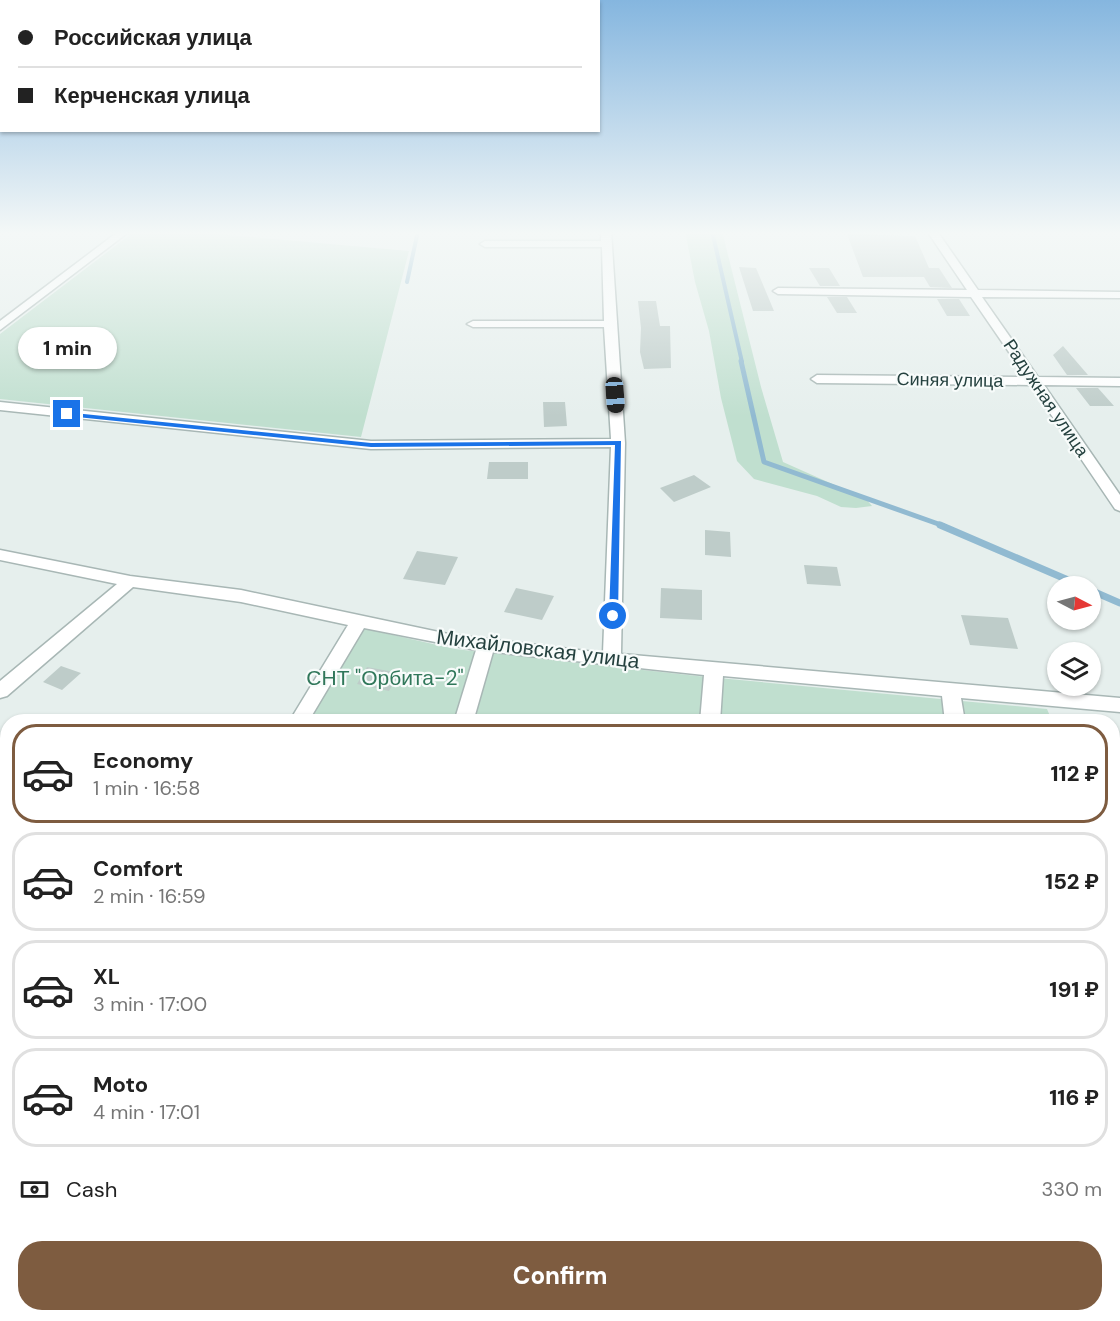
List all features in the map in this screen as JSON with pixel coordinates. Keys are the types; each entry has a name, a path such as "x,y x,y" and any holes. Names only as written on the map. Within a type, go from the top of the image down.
{"street":[{"path":"0,327 45,293"},
{"path":"609,293 618,443 612,660"},
{"path":"886,293 1120,295"},
{"name":"Радужная улица","path":"975,294 1114,489 1120,506"},
{"path":"473,324 610,324"},
{"name":"Синяя улица","path":"817,379 1120,382"},
{"path":"0,406 371,445 618,443"},
{"name":"Михайловская улица","path":"0,555 130,581 240,596 453,641 612,660 1120,705"},
{"path":"0,691 130,581"},
{"path":"303,714 359,621"},
{"path":"465,714 486,645"},
{"path":"711,714 714,669"},
{"path":"950,689 954,714"}],"green space":[{"path":"54,293 398,293 361,437 0,399 0,334"},
{"path":"698,293 737,293 783,462 866,499 872,506 841,507 817,496 754,479 737,461 721,398 709,331"},
{"name":"СНТ \"Орбита-2\"","path":"362,628 455,649 697,676 1047,709 1049,714 312,714"}],"building":[{"path":"747,293 766,293 774,311 753,311"},
{"path":"827,297 847,297 857,313 837,313"},
{"path":"937,299 959,299 970,316 947,316"},
{"path":"638,301 656,301 660,326 670,326 671,368 644,369 640,352 641,328"},
{"path":"1063,346 1088,375 1067,375 1053,355"},
{"path":"1076,388 1098,388 1114,406 1090,406"},
{"path":"543,402 565,402 567,426 544,427"},
{"path":"489,462 528,462 528,479 487,479"},
{"path":"694,475 711,487 674,502 660,488"},
{"path":"705,530 730,532 731,557 705,555"},
{"path":"417,551 458,557 445,585 403,579"},
{"path":"804,565 837,567 841,586 807,584"},
{"path":"516,588 554,596 542,620 504,612"},
{"path":"661,588 702,590 702,620 660,618"},
{"path":"961,615 1008,618 1018,649 970,645"},
{"path":"61,666 81,673 62,690 43,682"},
{"path":"367,667 399,673 389,691 357,684"}],"waterway":[{"path":"726,293 742,362"},
{"path":"741,361 764,462 944,526"},
{"path":"940,525 1059,576"},
{"path":"1101,595 1120,603"}],"route":[{"path":"67,414 371,445 618,443 613,616"}]}
